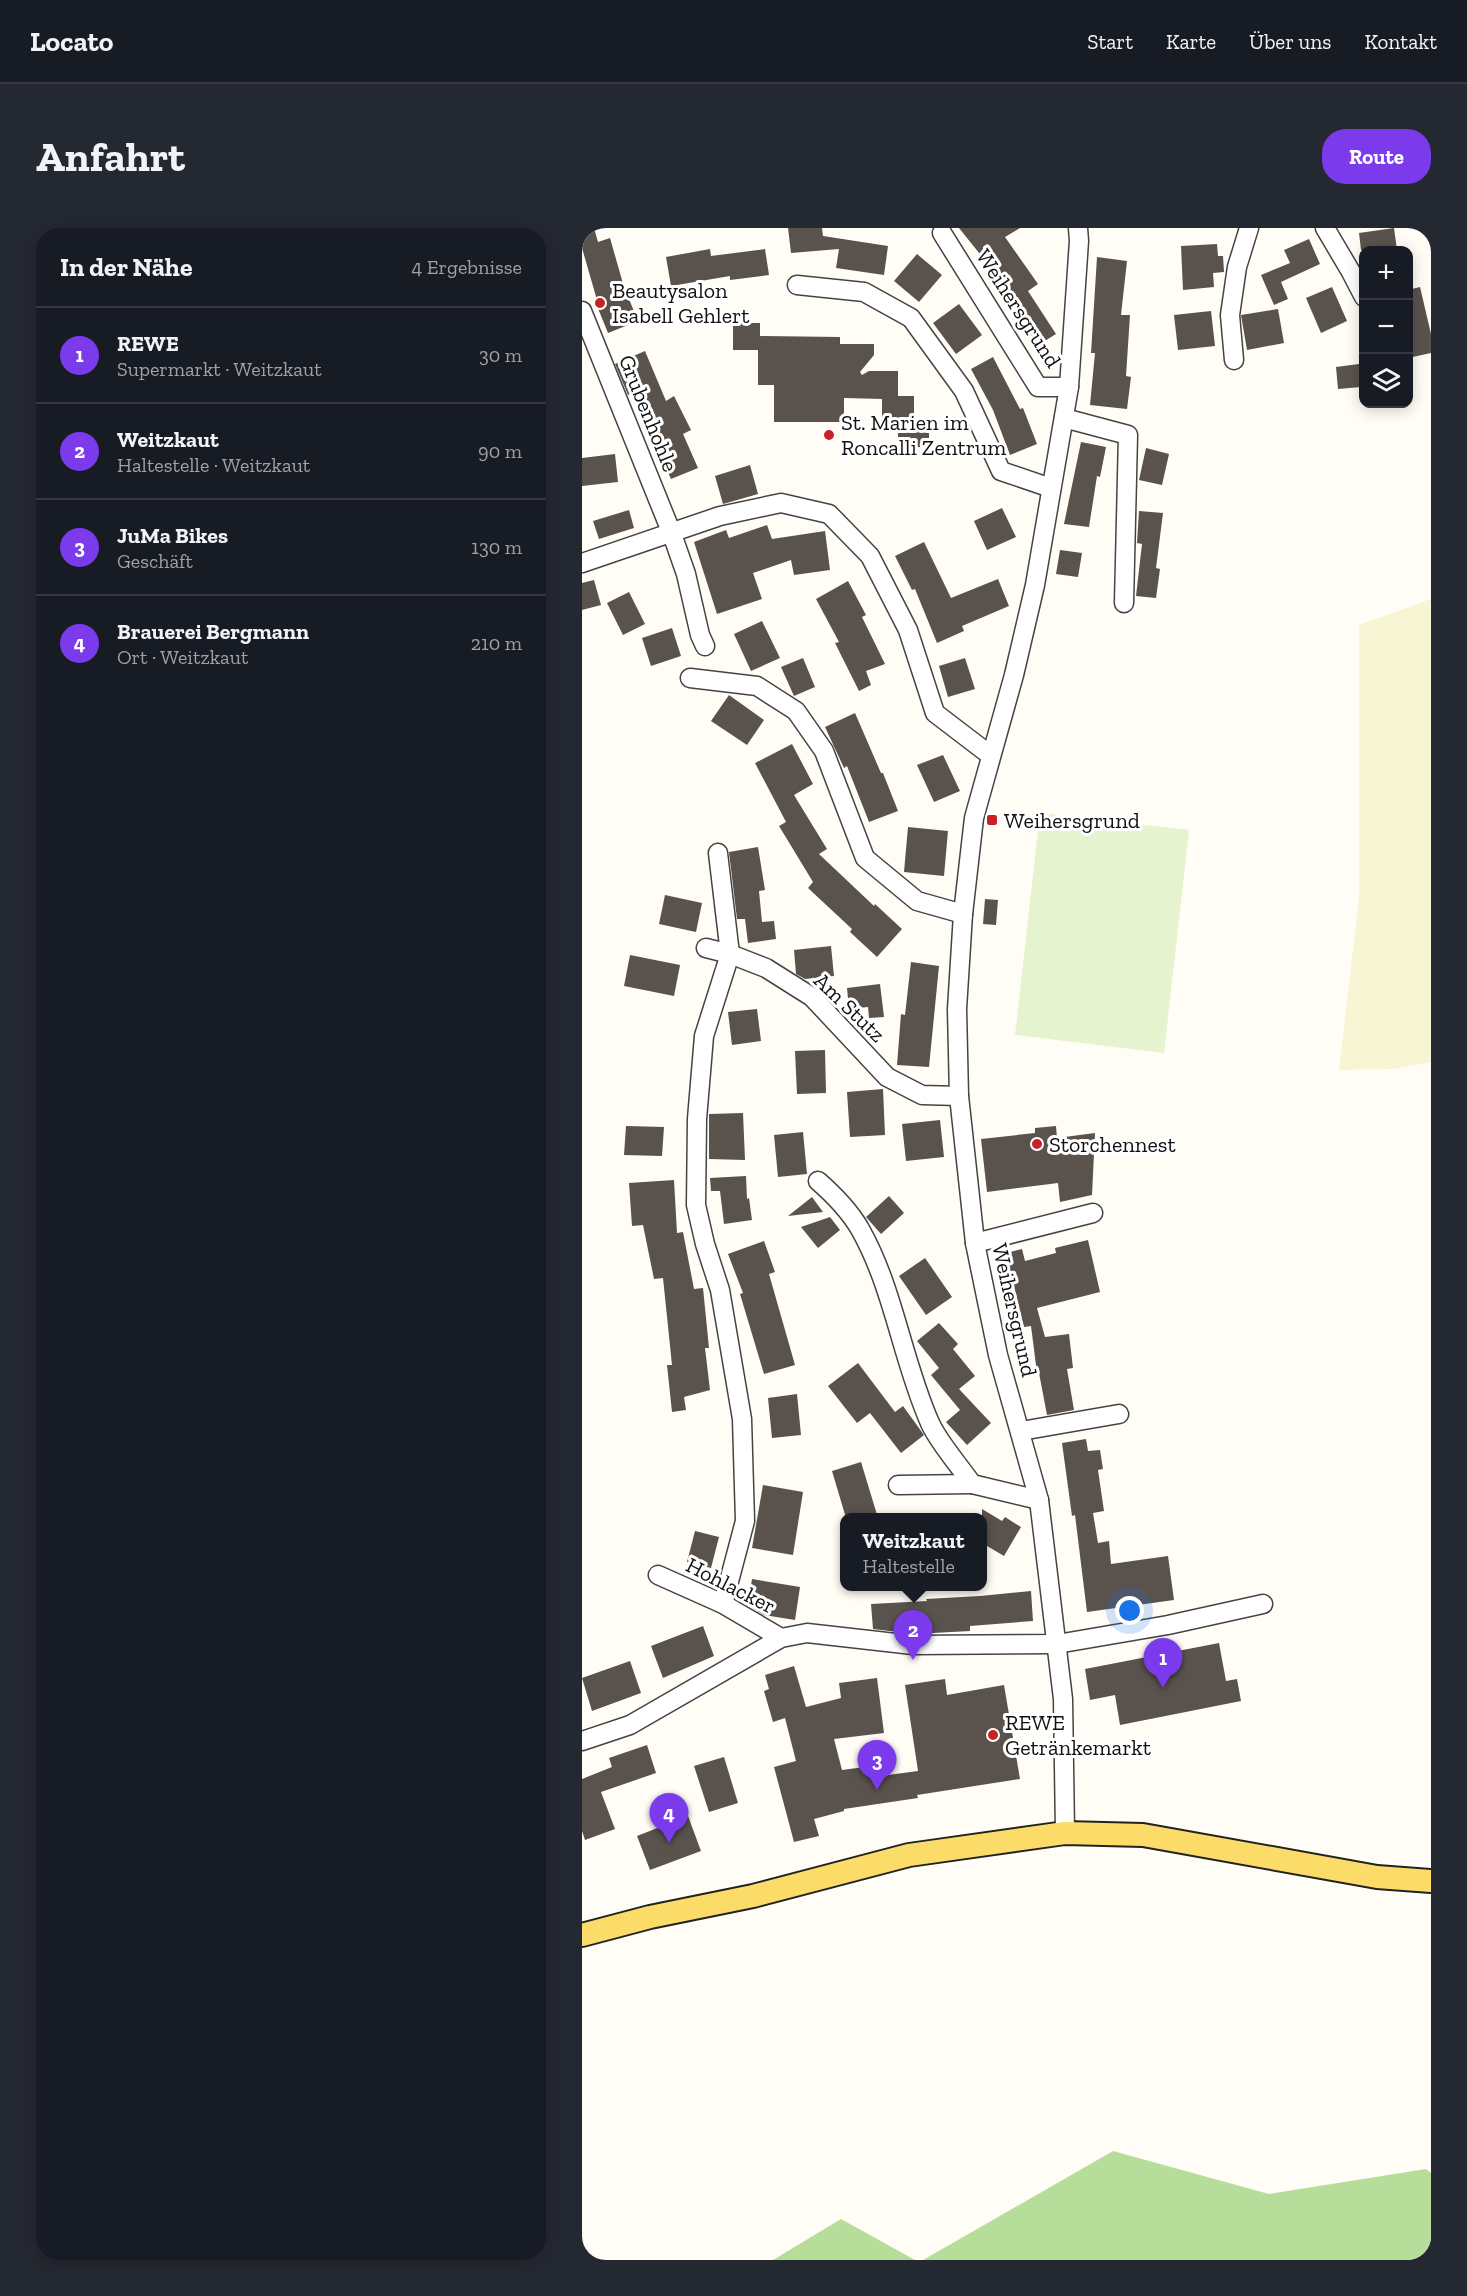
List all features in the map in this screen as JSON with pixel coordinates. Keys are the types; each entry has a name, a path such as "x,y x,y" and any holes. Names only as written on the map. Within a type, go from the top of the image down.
{"main road":[{"path":"582,1935 650,1917 753,1896 909,1855 1065,1833 1143,1835 1377,1877 1431,1881"}],"street":[{"name":"Weihersgrund","path":"1065,1833 1063,1699 1039,1500 998,1355 975,1243 959,1096 957,1009 963,914 974,818 1014,675 1035,585 1069,387 1078,228"},
{"path":"1234,360 1230,315 1237,267 1249,228"},
{"path":"1325,228 1359,287"},
{"name":"Weihersgrund","path":"942,233 1038,387 1069,387"},
{"path":"797,285 864,292 911,318 964,391 1001,471 1051,488"},
{"name":"Grubenhohle","path":"582,311 672,534 686,574 700,635 705,646"},
{"path":"1064,418 1128,435 1124,603"},
{"path":"582,564 720,516 781,503 829,514 870,556 908,630 935,713 990,755"},
{"path":"690,678 757,686 796,711 824,751 865,858 917,901 963,914"},
{"path":"718,853 730,954 704,1036 697,1119 696,1204 705,1244 720,1290 742,1419 745,1521 723,1604"},
{"name":"Am Stutz","path":"706,948 730,954 766,968 812,997 887,1077 922,1095 959,1096"},
{"path":"818,1181 840,1200 860,1228 883,1279 906,1360 931,1426 972,1484"},
{"path":"975,1243 1093,1213"},
{"path":"1021,1431 1119,1414"},
{"path":"898,1485 972,1484 1039,1500"},
{"name":"Hohlacker","path":"658,1575 723,1604 781,1638"},
{"path":"582,1741 630,1725 781,1638 807,1633 913,1645 1057,1644 1168,1625 1263,1604"}],"shaded area":[{"path":"1431,599 1431,1062 1393,1069 1339,1070 1359,899 1359,625"}],"green space":[{"path":"1040,813 1189,830 1164,1053 1015,1035"},
{"path":"1113,2151 1269,2194 1426,2169 1431,2173 1431,2260 923,2260"},
{"path":"841,2219 915,2260 773,2260"}],"building":[{"path":"582,228 594,228 598,242 610,238 624,287 638,321 608,333 595,301 597,300 582,248"},
{"path":"788,228 822,228 823,236 888,246 884,275 836,268 839,249 791,253"},
{"path":"959,228 1020,228 1005,237 1038,284 1028,291 1056,334 1035,347 1018,320 1021,318 992,277 996,274"},
{"path":"1394,228 1396,246 1361,246 1359,233"},
{"path":"1309,239 1320,264 1281,282 1288,299 1274,305 1261,275 1290,263 1284,250"},
{"path":"1217,244 1218,256 1223,256 1224,272 1213,273 1214,287 1183,290 1181,246"},
{"path":"710,249 711,256 765,249 769,275 730,280 730,276 671,286 666,257"},
{"path":"917,254 942,275 919,302 894,281"},
{"path":"1097,257 1127,261 1121,315 1130,315 1126,376 1131,377 1127,409 1090,405 1095,353 1091,353"},
{"path":"1332,287 1347,321 1321,333 1306,298"},
{"path":"1420,287 1431,334 1431,353 1413,357 1413,300 1413,289"},
{"path":"959,304 982,335 956,354 933,323"},
{"path":"1278,309 1284,343 1247,350 1241,315"},
{"path":"1211,311 1215,346 1178,350 1174,315"},
{"path":"733,323 760,323 760,336 840,337 840,344 874,344 874,355 860,372 862,375 869,371 898,371 898,396 914,396 914,419 929,419 929,447 898,447 898,423 882,422 882,399 844,398 844,422 774,422 774,385 758,385 758,350 733,350"},
{"path":"645,351 666,401 674,396 691,430 683,434 698,468 671,479 661,457 665,455 634,392 628,395 615,364"},
{"path":"993,357 1020,409 1023,408 1037,444 1010,455 993,410 971,369"},
{"path":"1359,364 1359,387 1338,389 1336,367"},
{"path":"1081,442 1106,447 1100,477 1097,476 1089,527 1064,524"},
{"path":"1146,448 1169,454 1162,485 1139,480"},
{"path":"615,454 618,482 582,486 582,458"},
{"path":"750,465 758,494 723,504 715,476"},
{"path":"1002,508 1016,537 987,550 974,521"},
{"path":"629,510 634,528 599,539 593,521"},
{"path":"1139,511 1163,513 1156,568 1160,569 1156,598 1136,596 1142,544 1137,543"},
{"path":"767,525 772,539 825,531 830,570 794,575 791,560 753,573 762,599 717,614 694,542 726,530 729,538"},
{"path":"924,542 951,598 998,579 1009,606 962,626 964,631 937,643 915,589 912,590 895,556"},
{"path":"1060,550 1082,553 1078,577 1056,574"},
{"path":"594,580 601,605 582,610 582,583"},
{"path":"848,581 866,615 862,617 885,664 866,671 871,685 859,691 835,643 839,642 816,599"},
{"path":"629,592 645,624 623,635 607,603"},
{"path":"762,621 780,658 751,671 734,634"},
{"path":"672,628 681,656 651,666 642,638"},
{"path":"803,658 815,687 794,696 781,667"},
{"path":"965,658 975,689 948,697 939,666"},
{"path":"729,695 764,720 747,745 711,721"},
{"path":"855,713 898,811 869,822 847,766 844,768 825,727"},
{"path":"792,744 813,784 794,795 827,849 819,854 902,929 877,957 850,932 852,929 808,888 813,882 779,826 786,822 755,763"},
{"path":"943,755 960,791 934,802 917,765"},
{"path":"908,827 948,831 944,876 904,872"},
{"path":"758,847 765,890 759,891 762,922 774,921 776,939 748,943 745,919 737,919 729,852"},
{"path":"665,895 702,903 696,932 659,924"},
{"path":"985,899 998,900 996,925 983,924"},
{"path":"831,946 834,976 805,979 796,974 794,950"},
{"path":"630,955 680,965 674,996 624,986"},
{"path":"911,962 939,966 929,1067 897,1065 901,1014 905,1015"},
{"path":"880,984 884,1017 869,1018 868,1007 849,1009 847,988"},
{"path":"757,1009 761,1041 732,1045 728,1012"},
{"path":"825,1050 826,1093 797,1094 795,1051"},
{"path":"883,1089 885,1135 850,1137 847,1092"},
{"path":"743,1113 745,1160 709,1159 709,1114"},
{"path":"940,1120 944,1157 906,1161 902,1124"},
{"path":"626,1126 664,1127 662,1156 624,1155"},
{"path":"1056,1126 1057,1138 1095,1133 1092,1195 1060,1202 1058,1183 987,1192 981,1139 1035,1133 1035,1128"},
{"path":"803,1132 807,1174 778,1177 774,1135"},
{"path":"746,1176 747,1199 749,1198 752,1220 724,1224 720,1191 711,1191 710,1178"},
{"path":"674,1180 677,1233 683,1232 694,1289 703,1288 709,1348 705,1348 710,1390 684,1397 686,1410 672,1412 667,1365 672,1365 663,1278 654,1279 643,1225 632,1226 629,1183"},
{"path":"889,1196 904,1213 881,1234 866,1217"},
{"path":"812,1197 823,1212 788,1216"},
{"path":"830,1217 840,1230 818,1248 801,1227"},
{"path":"1088,1240 1100,1292 1037,1308 1045,1337 1069,1334 1073,1368 1067,1369 1074,1410 1047,1415 1039,1373 1037,1373 1031,1326 1024,1327 1006,1253 1022,1249 1025,1261 1056,1253 1055,1248"},
{"path":"764,1241 775,1272 769,1274 795,1365 764,1374 740,1294 743,1293 728,1254"},
{"path":"925,1258 952,1297 926,1315 899,1276"},
{"path":"939,1323 958,1344 953,1349 975,1376 959,1389 991,1423 967,1445 946,1422 960,1410 931,1375 939,1368 917,1341"},
{"path":"858,1363 895,1412 903,1406 924,1435 901,1453 870,1413 857,1423 828,1386"},
{"path":"797,1394 801,1435 772,1438 768,1398"},
{"path":"1086,1439 1088,1451 1100,1450 1103,1469 1098,1470 1104,1511 1093,1513 1098,1543 1109,1541 1111,1564 1168,1556 1174,1600 1087,1612 1075,1515 1072,1516 1062,1443"},
{"path":"861,1462 876,1513 845,1513 832,1471"},
{"path":"763,1485 803,1492 793,1555 752,1548"},
{"path":"982,1509 1002,1521 1005,1517 1021,1527 1004,1556 987,1546 987,1513 982,1513"},
{"path":"695,1531 719,1537 711,1568 687,1562"},
{"path":"752,1579 800,1587 795,1620 764,1615 748,1605"},
{"path":"1031,1591 1033,1621 970,1626 970,1631 914,1634 873,1629 871,1604"},
{"path":"703,1626 714,1656 663,1678 651,1646"},
{"path":"1219,1643 1226,1681 1237,1679 1241,1701 1120,1725 1115,1695 1090,1700 1085,1669"},
{"path":"630,1661 641,1693 592,1711 582,1678"},
{"path":"794,1666 806,1707 841,1698 839,1683 877,1678 884,1733 834,1739 842,1770 872,1766 873,1777 918,1771 905,1685 945,1679 947,1695 1004,1685 1020,1779 844,1809 844,1811 814,1819 819,1836 794,1842 774,1767 796,1761 785,1718 773,1722 764,1691 769,1689 765,1675"},
{"path":"647,1745 656,1773 601,1792 615,1829 585,1840 582,1831 582,1779 612,1767 609,1758"},
{"path":"724,1757 738,1803 709,1812 694,1766"},
{"path":"688,1816 701,1851 650,1870 637,1836"}],"place":[{"name":"Beautysalon Isabell Gehlert","path":"600,303"},
{"name":"St. Marien im Roncalli Zentrum","path":"829,435"},
{"name":"Weihersgrund","path":"992,820"},
{"name":"Storchennest","path":"1037,1144"},
{"name":"Weitzkaut","path":"913,1660"},
{"name":"REWE","path":"1163,1688"},
{"name":"REWE Getränkemarkt","path":"993,1735"},
{"name":"JuMa Bikes","path":"877,1790"},
{"name":"Brauerei Bergmann","path":"669,1843"}]}
